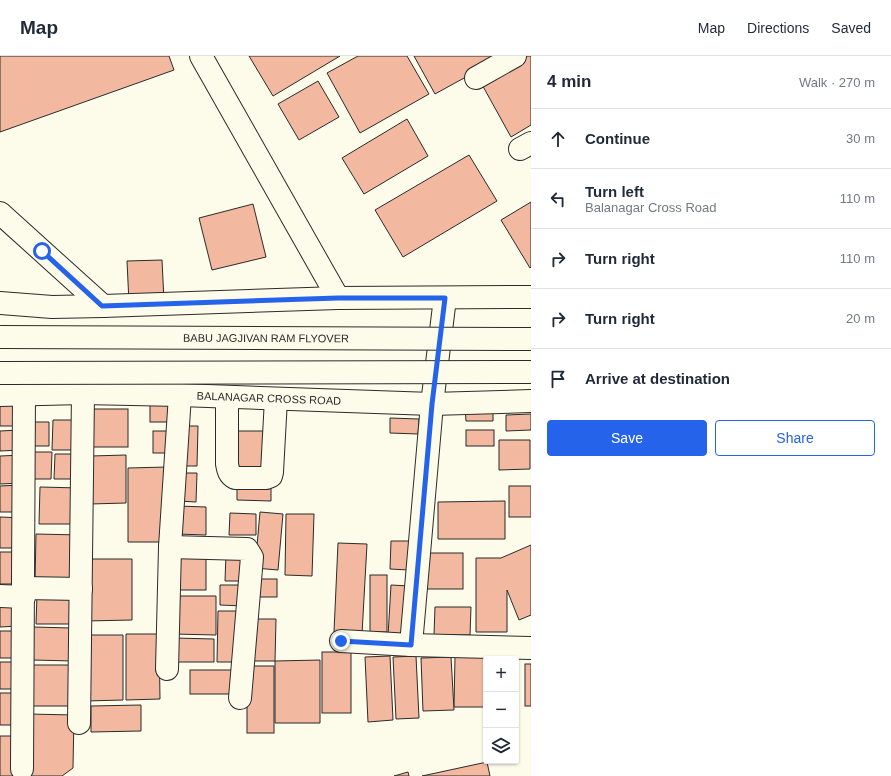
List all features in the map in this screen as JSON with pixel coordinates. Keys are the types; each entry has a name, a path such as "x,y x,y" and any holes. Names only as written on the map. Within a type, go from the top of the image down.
{"main road":[{"path":"201,56 338,298"},
{"path":"476,78 515,56"},
{"path":"0,213 102,306"},
{"path":"1,298 52,307 338,298 531,297"},
{"path":"411,645 432,404 445,298"},
{"name":"BABU JAGJIVAN RAM FLYOVER","path":"0,337 531,339"},
{"path":"0,373 531,372"},
{"path":"79,723 83,393"},
{"name":"BALANAGAR CROSS ROAD","path":"10,394 83,393 227,396 432,404 531,400"},
{"path":"10,394 24,592 22,769"},
{"path":"167,669 170,547 180,395"},
{"path":"227,396 227,464 228,471 231,476 235,478 266,478 271,476 276,399"},
{"path":"170,547 247,549 252,557 240,698"},
{"path":"0,596 24,592 81,589"},
{"path":"341,641 411,645 531,648"}],"building":[{"path":"0,56 169,56 174,70 0,132"},
{"path":"249,56 340,56 273,96"},
{"path":"358,56 407,56 429,94 360,133 327,73"},
{"path":"414,56 504,56 435,94"},
{"path":"524,56 531,56 531,125 511,137 480,81"},
{"path":"318,81 339,117 299,140 278,104"},
{"path":"407,119 428,156 364,194 342,158"},
{"path":"469,155 497,201 403,257 375,210"},
{"path":"531,202 531,267 530,268 501,220"},
{"path":"253,204 266,257 212,270 199,218"},
{"path":"162,260 164,301 129,303 127,261"},
{"path":"150,403 176,403 176,422 150,422"},
{"path":"0,405 19,405 19,426 0,426"},
{"path":"465,407 493,407 493,421 466,421"},
{"path":"91,409 128,409 128,447 91,447"},
{"path":"531,414 531,430 506,431 506,415"},
{"path":"390,418 419,419 418,434 390,433"},
{"path":"53,420 77,420 76,450 52,450"},
{"path":"29,422 49,422 49,446 28,446"},
{"path":"185,426 198,426 197,466 185,466"},
{"path":"19,430 20,450 0,451 0,431"},
{"path":"466,430 494,430 494,446 466,446"},
{"path":"153,431 173,431 173,453 153,453"},
{"path":"234,431 266,431 267,472 235,473"},
{"path":"499,440 530,440 530,469 499,470"},
{"path":"31,452 52,452 51,479 31,479"},
{"path":"55,454 73,454 72,479 54,479"},
{"path":"23,455 23,483 0,484 0,456"},
{"path":"126,455 126,503 90,504 91,456"},
{"path":"167,467 167,542 128,542 128,468"},
{"path":"179,473 197,473 196,502 179,501"},
{"path":"21,485 21,512 0,512 0,486"},
{"path":"237,486 271,486 271,501 237,500"},
{"path":"509,486 531,486 531,517 509,517"},
{"path":"40,487 80,488 80,524 39,524"},
{"path":"505,501 505,539 438,539 438,502"},
{"path":"178,506 206,507 206,535 177,534"},
{"path":"260,512 283,514 278,570 255,568"},
{"path":"230,513 256,514 256,535 229,535"},
{"path":"286,514 314,514 312,576 285,575"},
{"path":"0,517 23,518 22,548 0,548"},
{"path":"36,534 80,535 78,583 35,582"},
{"path":"391,541 410,541 409,570 390,569"},
{"path":"338,543 367,544 362,634 334,632"},
{"path":"531,545 531,615 519,620 507,590 507,632 476,632 476,558 501,558"},
{"path":"0,552 20,552 20,584 0,584"},
{"path":"226,553 246,553 246,581 225,581"},
{"path":"420,553 463,553 463,589 420,589"},
{"path":"178,555 206,555 206,590 178,590"},
{"path":"86,559 132,559 132,620 86,621"},
{"path":"370,575 387,575 387,632 370,632"},
{"path":"253,579 277,579 277,597 253,597"},
{"path":"220,585 245,585 244,606 220,605"},
{"path":"391,585 410,586 407,637 388,636"},
{"path":"37,594 74,595 73,624 36,624"},
{"path":"174,596 216,596 216,635 173,634"},
{"path":"0,599 18,599 18,626 0,627"},
{"path":"435,607 471,607 470,635 434,635"},
{"path":"218,611 243,611 242,662 217,662"},
{"path":"252,619 276,619 275,661 251,661"},
{"path":"33,627 72,628 72,661 33,660"},
{"path":"0,631 17,631 16,658 0,658"},
{"path":"126,634 159,634 160,699 126,700"},
{"path":"85,635 123,635 123,700 85,701"},
{"path":"175,638 214,639 214,662 175,662"},
{"path":"322,652 351,652 351,713 322,713"},
{"path":"390,656 393,720 368,722 365,657"},
{"path":"416,656 419,718 396,719 393,657"},
{"path":"455,656 483,656 483,707 454,707"},
{"path":"451,657 454,710 423,711 421,658"},
{"path":"320,660 320,723 275,723 275,661"},
{"path":"0,662 15,662 15,689 0,689"},
{"path":"525,664 531,664 531,706 525,706"},
{"path":"30,665 73,665 72,706 29,706"},
{"path":"247,666 274,666 274,733 247,733"},
{"path":"190,670 235,670 235,694 190,694"},
{"path":"0,693 15,693 15,725 0,725"},
{"path":"141,705 141,731 91,732 91,706"},
{"path":"28,714 74,715 73,768 62,776 28,776"},
{"path":"0,736 15,736 16,776 0,776"},
{"path":"483,763 487,764 490,776 422,776"},
{"path":"408,772 409,776 394,776"}],"route":[{"path":"42,251 102,306 338,298 445,298 432,404 411,645 341,641"}]}
